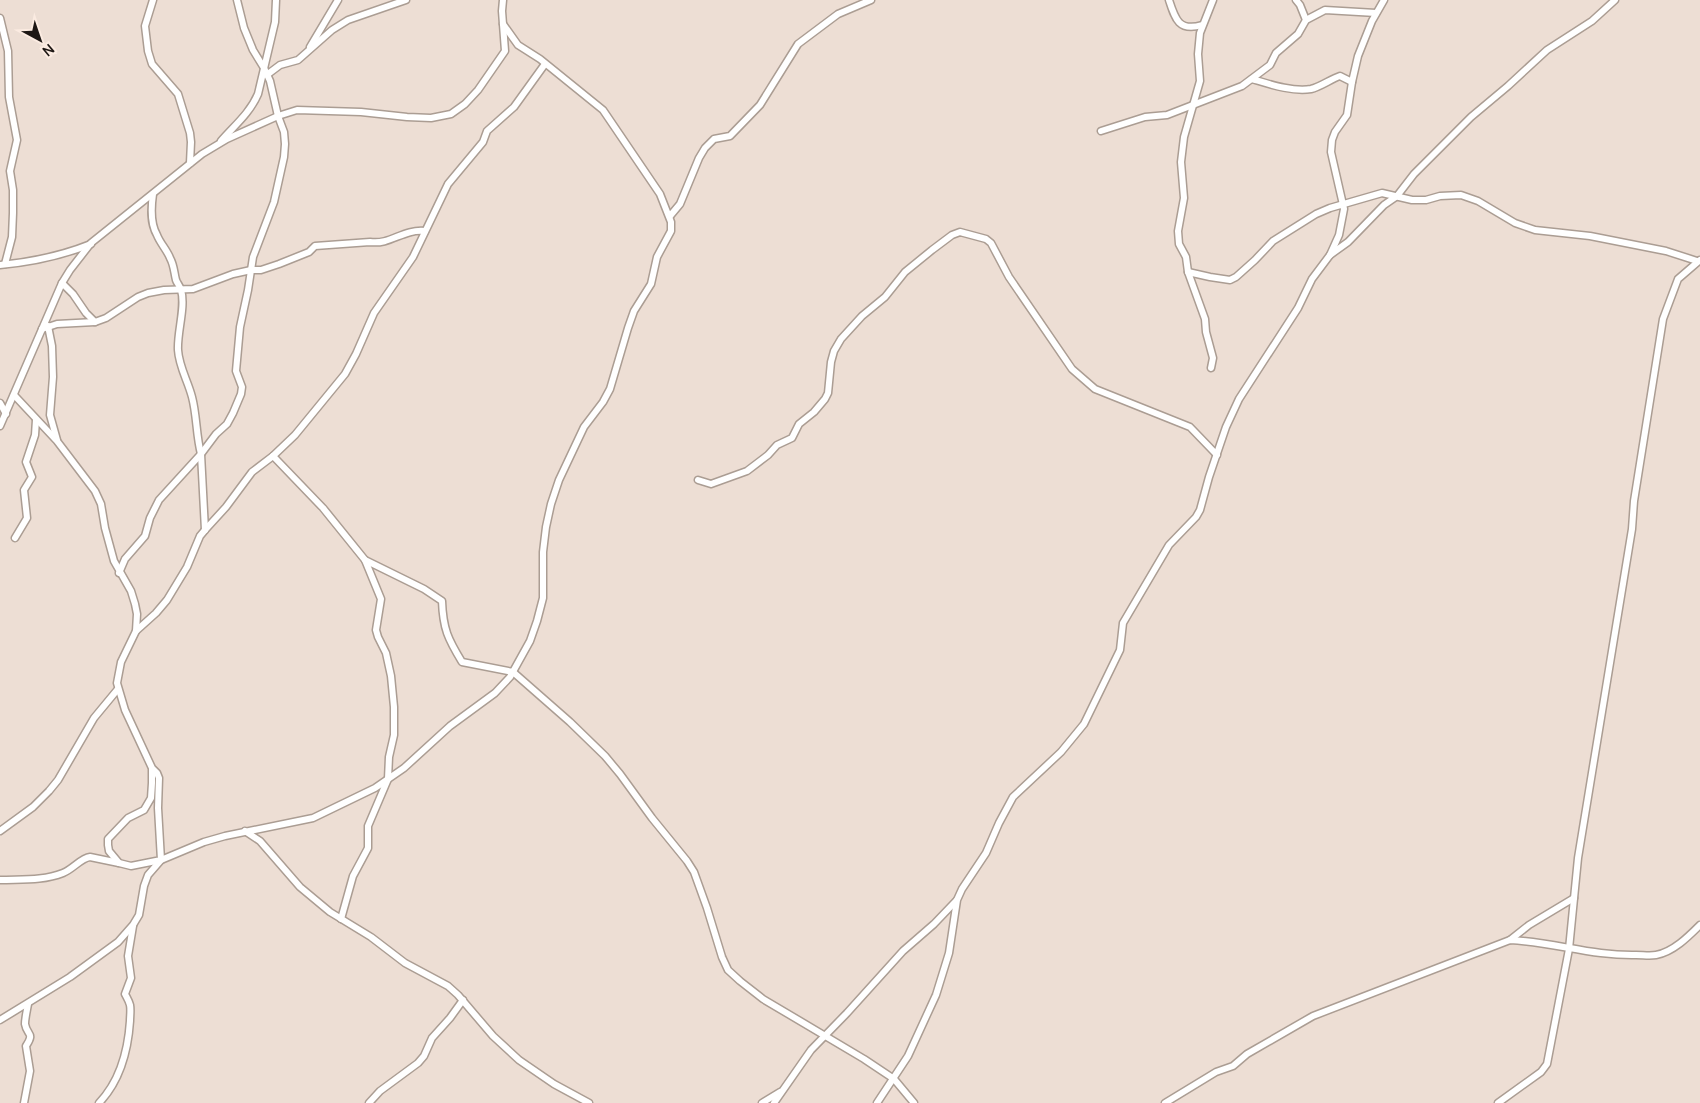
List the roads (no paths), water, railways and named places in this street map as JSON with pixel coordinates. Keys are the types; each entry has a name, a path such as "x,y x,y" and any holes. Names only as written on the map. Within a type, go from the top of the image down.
{"street":[{"path":"154,0 144,26 148,51 152,64 178,94 190,133 190,163"},
{"path":"119,573 125,559 145,536 158,500 227,424 241,394 242,387 236,371 240,326 254,251 268,221 274,202 284,157 284,132 266,71 253,50 244,28 237,0"},
{"path":"217,145 254,104 266,71 275,22 276,0"},
{"path":"305,55 338,0"},
{"path":"266,71 280,64 298,60 332,30 348,20 406,0"},
{"path":"0,426 45,328 62,283 92,243 190,163 217,145 278,116 305,109 431,118 451,114 465,104 506,51 503,24 504,0"},
{"path":"670,216 680,204 705,148 714,139 730,136 760,105 798,44 838,14 871,0"},
{"path":"1169,0 1175,17 1184,27 1202,26"},
{"path":"1211,368 1213,358 1206,332 1205,319 1188,272 1186,257 1179,244 1178,231 1184,198 1181,162 1184,137 1200,81 1198,54 1202,26 1213,0"},
{"path":"1296,0 1306,20"},
{"path":"877,1103 908,1056 936,995 949,953 957,900 962,889 986,852 1013,797 1061,752 1084,724 1120,650 1123,623 1169,545 1196,517 1200,510 1208,477 1226,427 1243,392 1298,308 1312,279 1330,255 1341,228 1344,209 1331,146 1335,132 1347,115 1358,56 1376,13 1384,0"},
{"path":"1330,255 1348,242 1384,205 1397,196 1414,174 1471,117 1547,50 1592,21 1615,0"},
{"path":"1101,131 1145,117 1167,115 1242,86 1270,65 1276,53 1298,34 1306,20 1325,10 1376,13"},
{"path":"0,18 8,51 10,68 9,97 17,140 10,171 13,190 12,237 2,265 43,259 92,243"},
{"path":"0,880 32,880 51,877 75,867 86,857 131,866 161,860 215,838 321,816 367,793 410,763 450,726 495,693 506,683 513,672 530,641 540,610 544,589 546,527 559,480 584,427 603,402 610,388 634,310 651,284 657,258 671,231 670,216 660,194 603,110 518,45 503,24"},
{"path":"0,1020 70,977 118,942 139,915 148,875 161,860 158,808 159,778 152,768 125,710 116,683 121,662 136,631 167,600 187,567 200,536 226,507 252,472 273,456 300,428 345,374 374,314 406,269 452,178 483,142 487,131 514,107 545,64"},
{"path":"1252,79 1297,89 1311,89 1340,76 1352,82"},
{"path":"1188,272 1230,280 1250,264 1273,240 1316,214 1382,193 1412,200 1461,195 1478,201 1515,223 1535,230 1590,236 1666,251 1698,261"},
{"path":"154,194 151,208 156,234 170,256 175,267 176,281 182,290 182,304 177,334 178,352 181,368 192,397 200,454 205,530"},
{"path":"45,328 56,324 95,322 106,318 138,297 148,293 193,289 233,274 261,270 308,252 315,246 387,242 396,236 410,232 425,232"},
{"path":"698,480 711,484 747,471 768,455 777,445 792,438 799,424 814,412 828,393 831,362 841,339 862,316 885,297 905,272 952,235 960,232 986,239 991,243 1009,276 1066,362 1089,385 1125,402 1190,428 1217,455"},
{"path":"1498,1103 1541,1072 1547,1064 1570,949 1578,858 1631,539 1634,501 1663,319 1678,279 1698,261"},
{"path":"62,283 95,322"},
{"path":"45,328 52,346 53,377 50,415 57,441"},
{"path":"14,395 57,441 95,491 101,504 114,562 131,591 135,604 137,614 136,631"},
{"path":"0,403 6,414"},
{"path":"14,538 27,518 24,490 32,477 26,462 35,435 36,420"},
{"path":"273,456 310,493 366,560 381,599 376,630 387,658 392,690 394,729 389,757 388,779 368,826 368,848 353,876 341,919"},
{"path":"366,560 442,601 443,623 449,640 462,662 513,672 570,722 605,756 687,861 699,882 725,965 732,975 763,999 894,1079 914,1103"},
{"path":"0,831 32,807 53,786 94,718 118,689"},
{"path":"118,863 110,851 108,839 121,824 144,810 149,804 152,790 152,768"},
{"path":"245,831 260,841 300,887 341,919 379,942 406,963 448,986 463,1000 493,1036 519,1060 554,1084 588,1103"},
{"path":"1165,1103 1216,1072 1234,1066 1247,1054 1313,1016 1510,940 1529,925 1574,898"},
{"path":"774,1103 811,1050 897,957 934,924 957,900"},
{"path":"99,1103 106,1097 113,1085 128,1046 130,1005 125,994 131,978 128,956 133,925"},
{"path":"1510,940 1544,943 1617,956 1657,955 1673,948 1700,925"},
{"path":"369,1103 380,1091 418,1063 424,1056 432,1038 463,1000"},
{"path":"24,1103 30,1071 26,1046 31,1038 31,1034 25,1025 28,1004"},
{"path":"762,1103 781,1091"}]}
